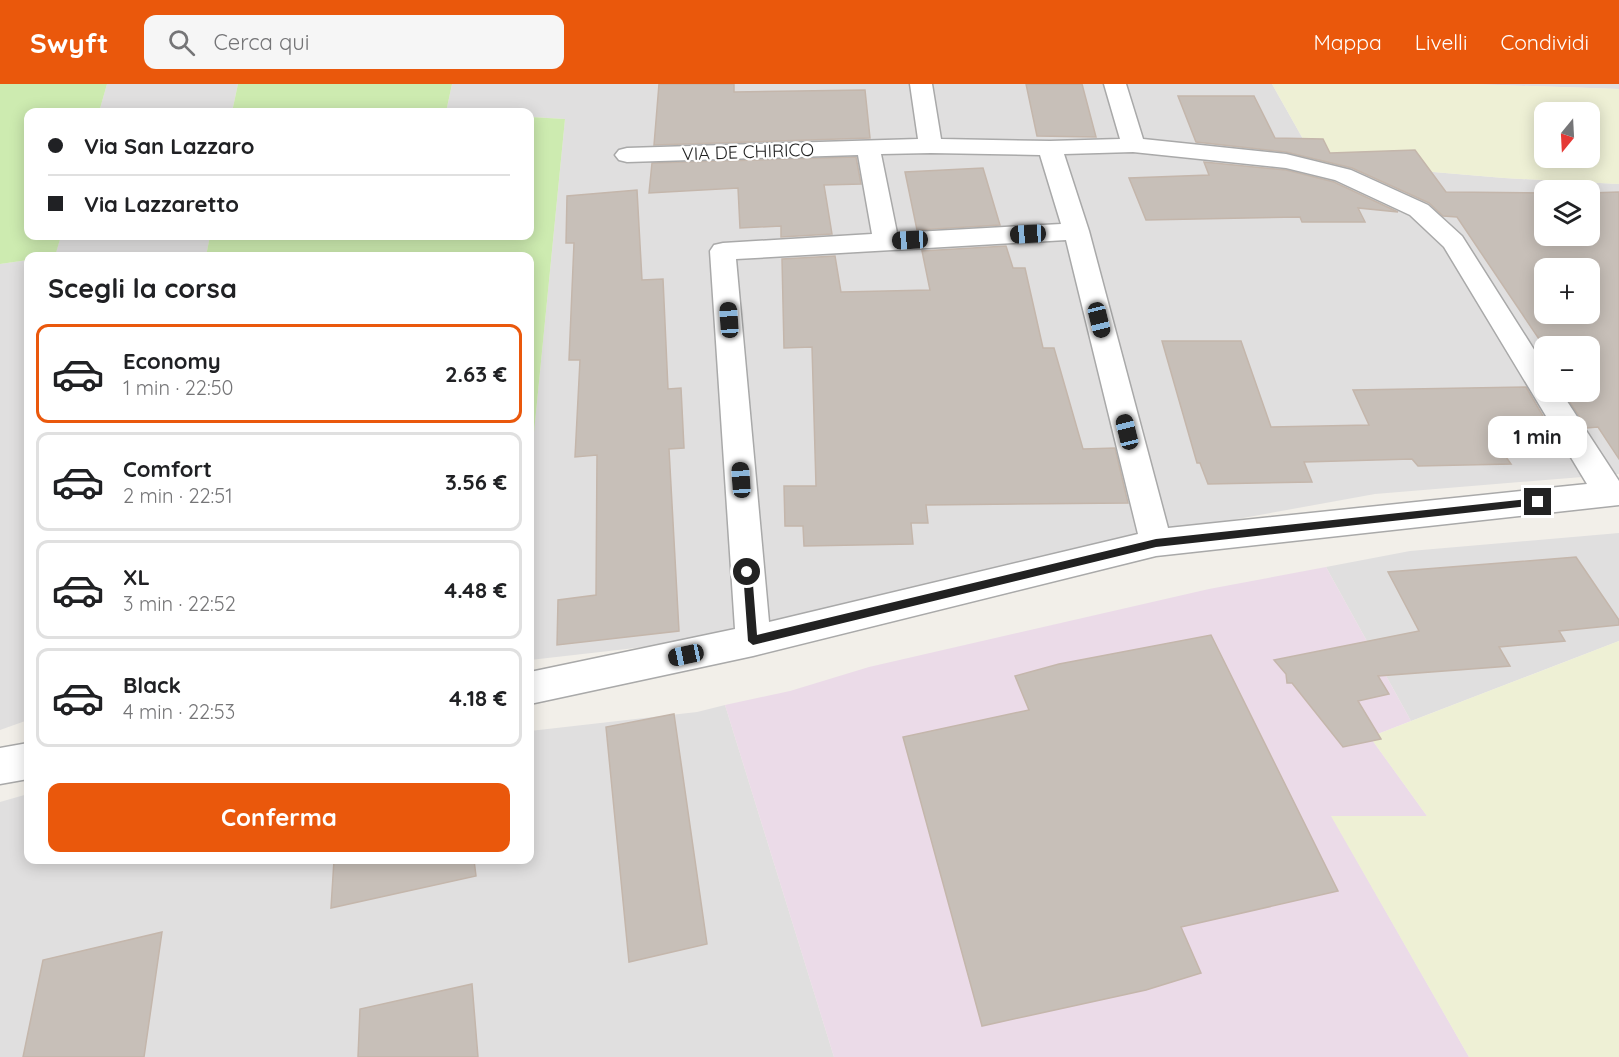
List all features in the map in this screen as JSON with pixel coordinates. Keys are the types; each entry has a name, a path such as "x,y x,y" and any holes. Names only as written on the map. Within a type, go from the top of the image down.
{"street":[{"path":"921,84 932,146"},
{"path":"1115,84 1133,145"},
{"name":"VIA DE CHIRICO","path":"627,155 932,146 1050,148 1133,145 1286,161 1343,175 1419,210 1453,242 1534,373"},
{"path":"868,148 886,242"},
{"path":"1050,148 1076,231 1156,543"},
{"path":"753,641 723,251 1076,231"},
{"name":"VIA DE CHIRICO","path":"1552,402 1614,493"},
{"path":"534,687 753,641 1156,543 1614,493"},
{"path":"0,766 24,762"}],"shaded area":[{"path":"107,84 238,84 233,108 100,108"},
{"path":"452,84 1272,84 1316,162 1542,180 1534,180 1534,246 1600,246 1600,183 1619,184 1619,474 1375,494 1171,531 844,603 770,624 688,642 534,660 534,433 565,119 534,117 534,108 447,108"},
{"path":"1469,84 1619,84 1619,89"},
{"path":"60,240 209,240 207,252 56,252"},
{"path":"24,261 24,721 0,730 0,264"},
{"path":"1619,533 1619,641 1411,721 1326,567 1410,551"},
{"path":"1326,567 1411,721 1370,737 1427,816 1332,817 1469,1057 834,1057 725,705 790,691 869,667 1209,589"},
{"path":"725,705 834,1057 0,1057 0,802 24,795 24,864 534,864 534,731 697,712"}],"green space":[{"path":"0,84 107,84 100,108 24,108 24,240 60,240 56,252 24,252 24,261 0,264"},
{"path":"238,84 452,84 447,108 233,108"},
{"path":"1272,84 1469,84 1619,89 1619,184 1600,183 1600,180 1504,178 1316,162"},
{"path":"534,117 565,119 534,433 534,252 207,252 209,240 534,240"},
{"path":"1619,641 1619,1057 1469,1057 1331,816 1427,816 1370,737"}],"building":[{"path":"659,84 734,84 734,92 865,90 870,138 654,145"},
{"path":"1026,84 1082,84 1096,137 1037,136"},
{"path":"1178,96 1254,96 1275,138 1323,139 1330,153 1415,150 1446,192 1534,193 1534,246 1600,246 1600,193 1619,192 1619,459 1598,427 1587,428 1570,402 1600,402 1600,336 1537,336 1457,217 1443,216 1429,203 1352,168 1286,152 1196,142"},
{"path":"856,157 861,184 824,185 832,234 781,237 781,226 740,228 738,188 649,193 652,163"},
{"path":"1204,162 1286,170 1334,182 1398,212 1358,208 1365,222 1302,222 1300,217 1146,220 1129,178 1209,175"},
{"path":"983,168 1000,225 917,230 905,172"},
{"path":"637,190 642,280 663,279 668,389 681,388 684,448 669,449 679,631 557,645 558,600 596,595 597,455 575,457 580,360 569,360 574,243 566,243 567,196"},
{"path":"1006,246 1013,268 1025,268 1043,348 1054,348 1083,449 1115,448 1128,503 926,505 928,523 911,523 913,544 804,546 803,526 785,526 784,486 816,486 812,347 784,348 782,259 835,256 841,292 930,290 922,251"},
{"path":"1162,341 1241,341 1271,427 1369,425 1353,390 1526,387 1550,428 1517,428 1534,457 1506,457 1511,464 1418,466 1412,459 1304,462 1312,482 1208,484 1200,463 1197,463"},
{"path":"1576,557 1619,620 1619,625 1559,631 1565,641 1499,647 1510,666 1378,676 1389,694 1358,701 1381,739 1343,747 1292,683 1287,683 1286,674 1274,660 1419,631 1388,572"},
{"path":"1211,635 1338,891 1181,927 1201,973 1146,990 982,1026 903,737 1029,710 1015,676 1059,664"},
{"path":"674,714 707,944 629,962 606,727"},
{"path":"334,864 474,864 476,876 331,908"},
{"path":"162,932 144,1057 23,1057 43,960"},
{"path":"472,984 478,1057 358,1057 360,1009"}],"route":[{"path":"747,572 753,641 1156,543 1538,502"}]}
